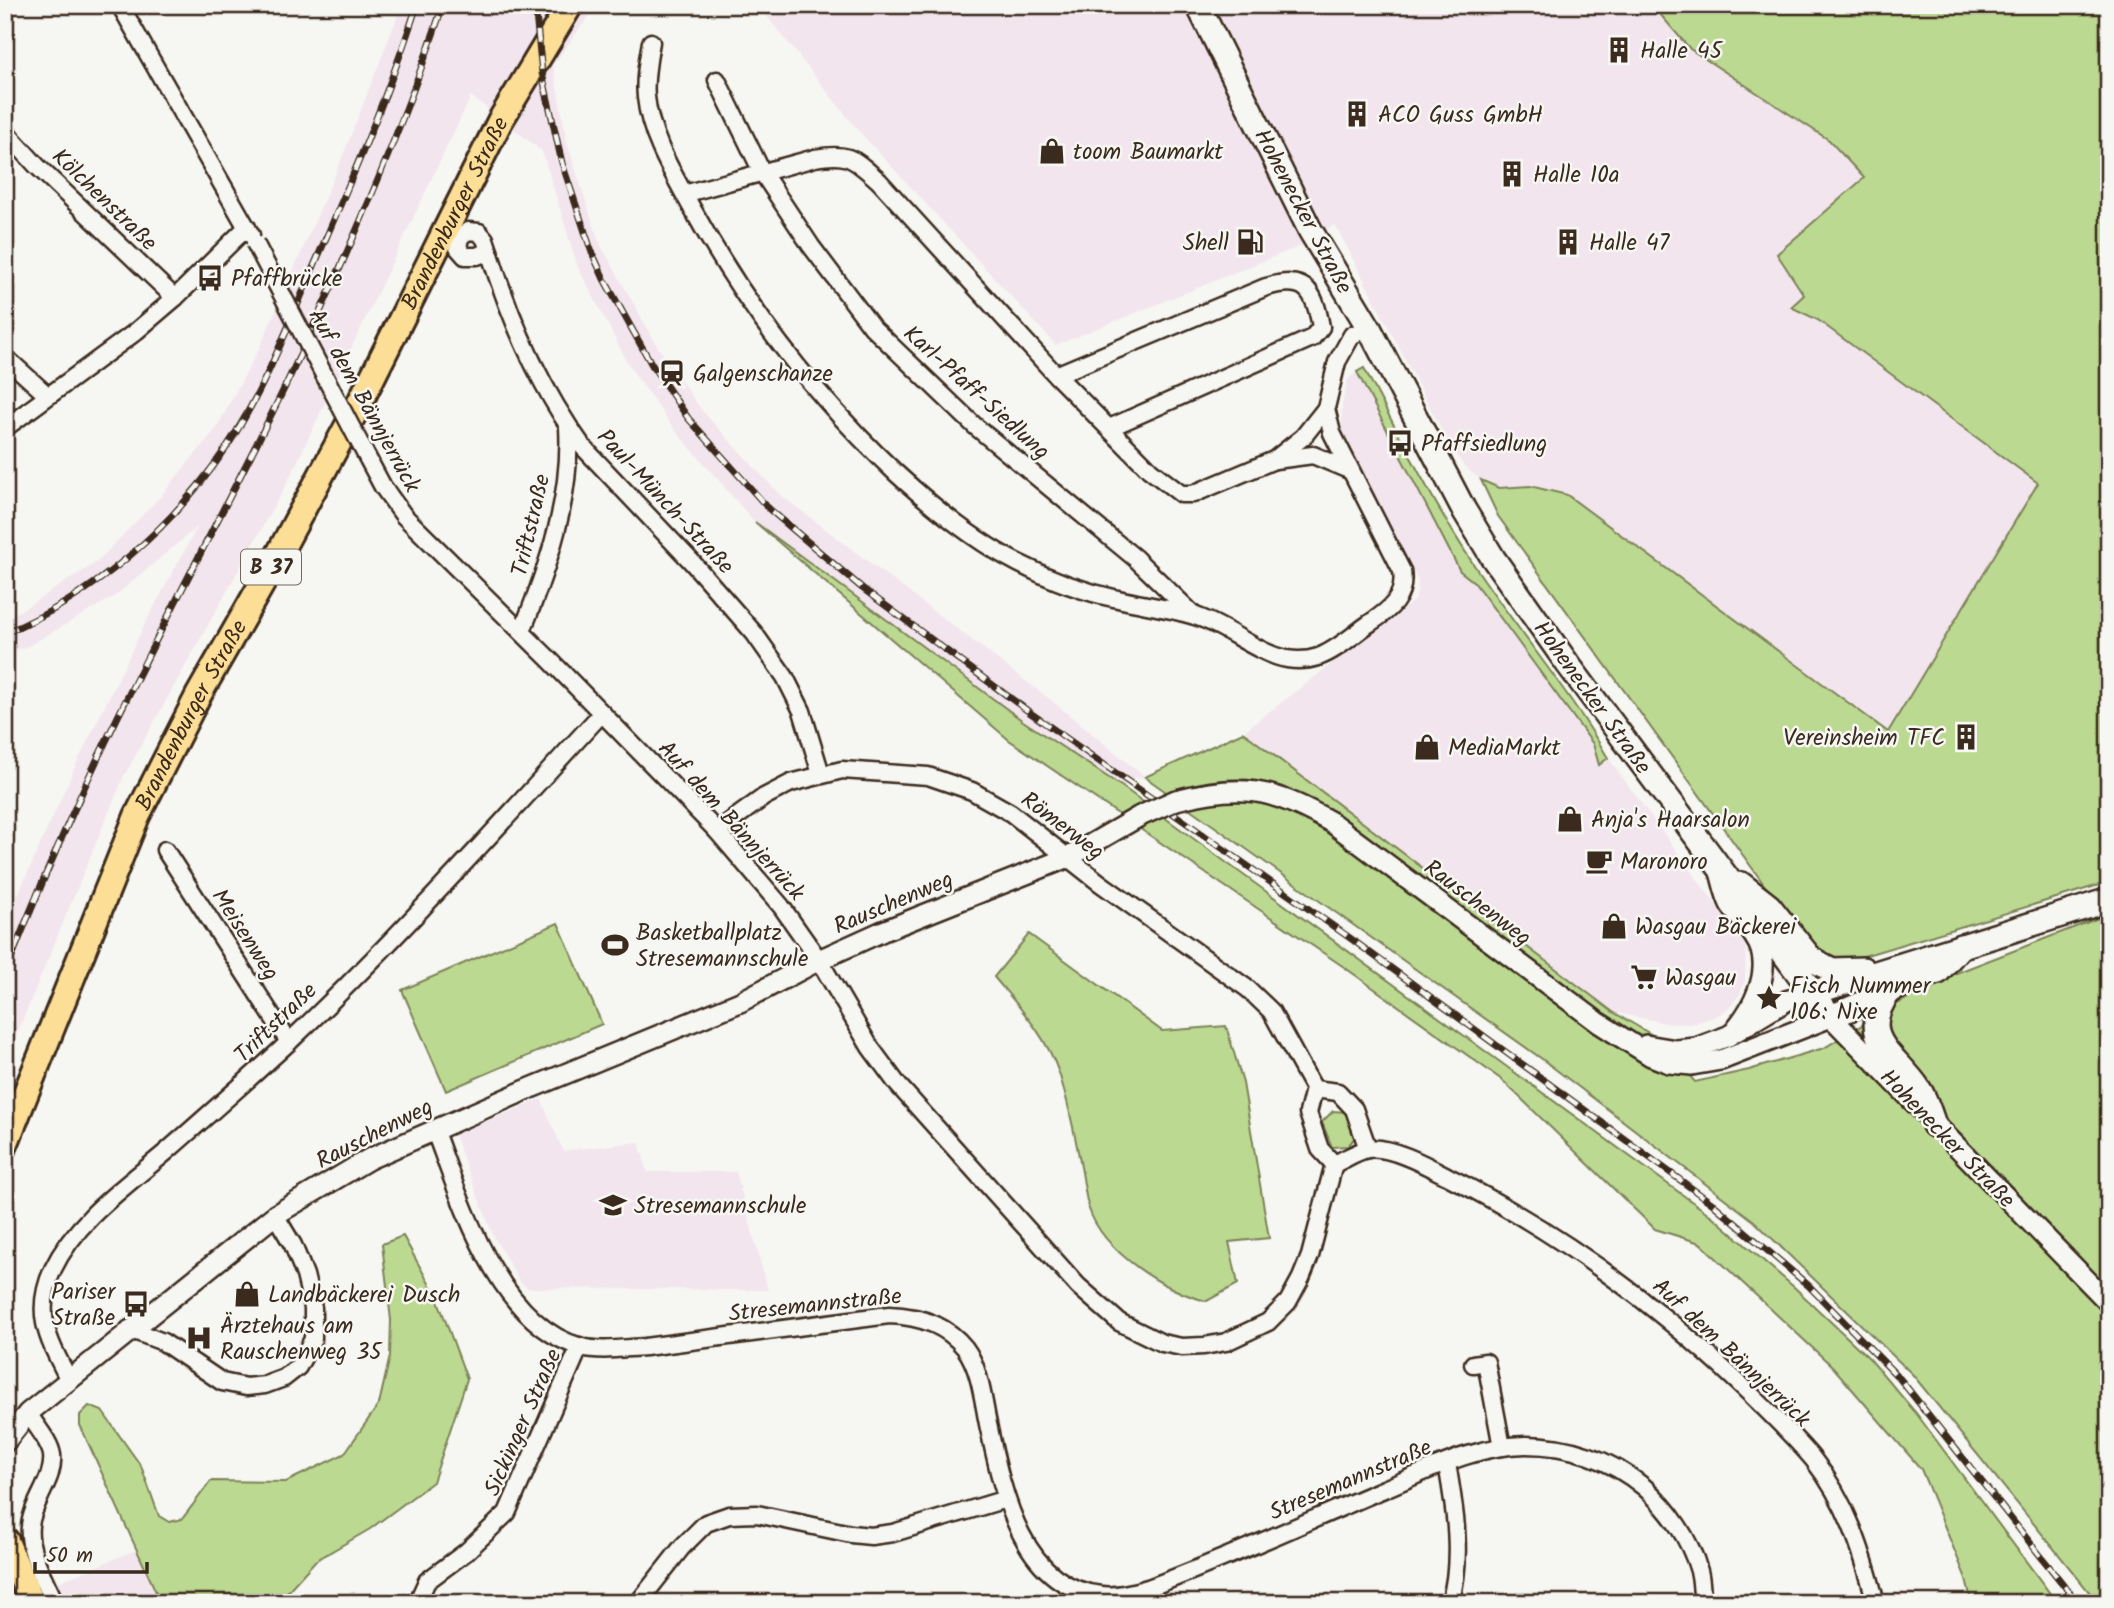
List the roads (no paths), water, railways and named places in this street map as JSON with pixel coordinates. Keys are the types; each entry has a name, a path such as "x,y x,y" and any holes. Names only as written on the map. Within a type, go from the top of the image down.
{"main road":[{"name":"Brandenburger Straße","path":"5,1145 137,816 198,696 355,412 500,121 570,5"},
{"name":"Hohenecker Straße","path":"1198,5 1310,230 1368,328 1464,510 1493,558 1518,596 1831,1017"},
{"path":"1719,868 1769,906 1811,959 1832,970 1888,968"},
{"path":"1812,993 2109,900"},
{"path":"1831,1017 1909,981 1937,972 1961,946"},
{"path":"1889,992 1876,1016 1877,1037 1920,1090 1934,1125"},
{"path":"6,1541 32,1603"}],"street":[{"name":"Auf dem Bännjerrück","path":"120,5 247,226 383,487 404,516 522,631 717,831 781,906 819,960 870,1047 898,1085 1078,1286 1119,1322 1162,1343 1182,1347 1226,1342 1268,1322 1288,1302 1310,1255 1334,1164"},
{"name":"Karl-Pfaff-Siedlung","path":"652,42 647,66 646,96 650,116 674,175 737,283 786,355 853,432 925,499 979,540 1017,563 1053,579 1114,598 1195,616 1286,659 1304,660 1321,656 1390,608 1397,601 1404,584 1402,571 1332,433 1326,408"},
{"name":"Karl-Pfaff-Siedlung","path":"717,80 762,172 811,246 872,327 975,426 1135,558 1195,616"},
{"name":"Kölchenstraße","path":"5,131 37,166 176,298"},
{"path":"684,194 832,155 852,158 879,181 1056,374 1150,470 1181,494 1193,494 1274,460 1313,455 1349,470"},
{"path":"5,428 134,333 176,298 247,226"},
{"name":"Paul-Münch-Straße","path":"489,251 522,337 568,427 583,447 691,561 754,633 785,677 802,711 821,774"},
{"path":"1056,374 1266,287 1285,282 1298,283 1308,290 1318,312 1321,327 1312,338 1109,428"},
{"path":"1274,460 1303,437 1326,408 1341,351 1352,335 1368,328"},
{"path":"5,357 47,396"},
{"name":"Triftstraße","path":"522,631 541,582 560,513 570,454 568,427"},
{"name":"Triftstraße","path":"68,1378 48,1338 42,1304 53,1270 71,1238 110,1200 289,1042 506,817 602,713"},
{"name":"Römerweg","path":"717,831 764,797 791,783 821,774 853,770 928,776 972,791 1011,813 1100,883 1248,989 1271,1011 1314,1089"},
{"name":"Rauschenweg","path":"5,1442 28,1413 68,1378 275,1215 369,1159 434,1129 740,1002 819,960 883,931 1069,857 1140,816 1176,800 1213,791 1244,789 1270,793 1304,806 1331,822 1599,1023 1651,1056 1669,1063 1692,1065 1721,1060 1831,1017"},
{"name":"Meisenweg","path":"165,850 289,1042"},
{"path":"1719,868 1729,902 1761,950 1762,962 1762,974 1750,1012 1728,1036"},
{"name":"Rauschenweg","path":"1634,1044 1676,1051 1696,1048 1728,1036 1786,1001 1812,993"},
{"name":"Hohenecker Straße","path":"1831,1017 2109,1303"},
{"path":"1314,1089 1338,1092 1354,1109 1368,1149 1334,1164 1320,1149 1308,1113 1314,1089"},
{"name":"Stresemannstraße","path":"434,1129 461,1199 496,1274 509,1293 537,1322 580,1346 616,1349 645,1347 889,1315 912,1316 933,1323 952,1335 966,1349 974,1365 1006,1499 1018,1530 1030,1551 1046,1569 1064,1583 1082,1591 1101,1595 1123,1594 1177,1577 1410,1477 1502,1447 1526,1445 1571,1450 1612,1465 1631,1477 1666,1508 1686,1540 1699,1572 1703,1603"},
{"name":"Auf dem Bännjerrück","path":"1368,1149 1392,1152 1427,1166 1478,1192 1572,1247 1626,1285 1702,1348 1813,1460 1844,1505 1863,1550 1876,1603"},
{"path":"129,1329 163,1342 222,1382 246,1387 265,1385 285,1378 298,1367 313,1339 313,1308 305,1275 293,1245 275,1215"},
{"name":"Sickinger Straße","path":"417,1603 427,1581 466,1552 507,1513 580,1346"},
{"path":"1474,1364 1486,1362 1502,1447"},
{"path":"28,1413 52,1453 51,1469 29,1528 34,1550 55,1603"},
{"name":"Rauschenweg","path":"5,1423 28,1413"},
{"path":"1447,1464 1455,1508 1457,1555 1455,1585 1450,1603"},
{"path":"638,1603 682,1546 706,1523 729,1515 757,1514 871,1536 893,1533 1006,1499"}],"railway":[{"path":"5,633 69,600 129,557 181,505 226,448 266,377 288,327 372,130 417,5"},
{"path":"5,974 89,777 281,395 326,299 408,105 443,5"},
{"path":"535,5 542,73 562,163 591,250 604,279 652,365 688,418 768,508 862,588 1032,714 1350,938 1713,1204 1809,1286 1900,1379 2078,1603"}],"place":[{"name":"Halle 45","path":"1619,50"},
{"name":"ACO Guss GmbH","path":"1357,114"},
{"name":"toom Baumarkt","path":"1052,151"},
{"name":"Halle 10a","path":"1512,174"},
{"name":"Shell","path":"1250,242"},
{"name":"Halle 47","path":"1568,242"},
{"name":"Pfaffbrücke","path":"210,278"},
{"name":"Galgenschanze","path":"672,373"},
{"name":"Pfaffsiedlung","path":"1400,443"},
{"name":"Vereinsheim TFC","path":"1966,737"},
{"name":"MediaMarkt","path":"1427,747"},
{"name":"Anja's Haarsalon","path":"1570,819"},
{"name":"Maronoro","path":"1599,861"},
{"name":"Wasgau Bäckerei","path":"1614,926"},
{"name":"Basketballplatz Stresemannschule","path":"615,945"},
{"name":"Wasgau","path":"1644,977"},
{"name":"Fisch Nummer 106: Nixe","path":"1769,998"},
{"name":"Stresemannschule","path":"613,1205"},
{"name":"Landbäckerei Dusch","path":"247,1294"},
{"name":"Pariser Straße","path":"136,1304"},
{"name":"Ärztehaus am Rauschenweg 35","path":"199,1338"}]}
